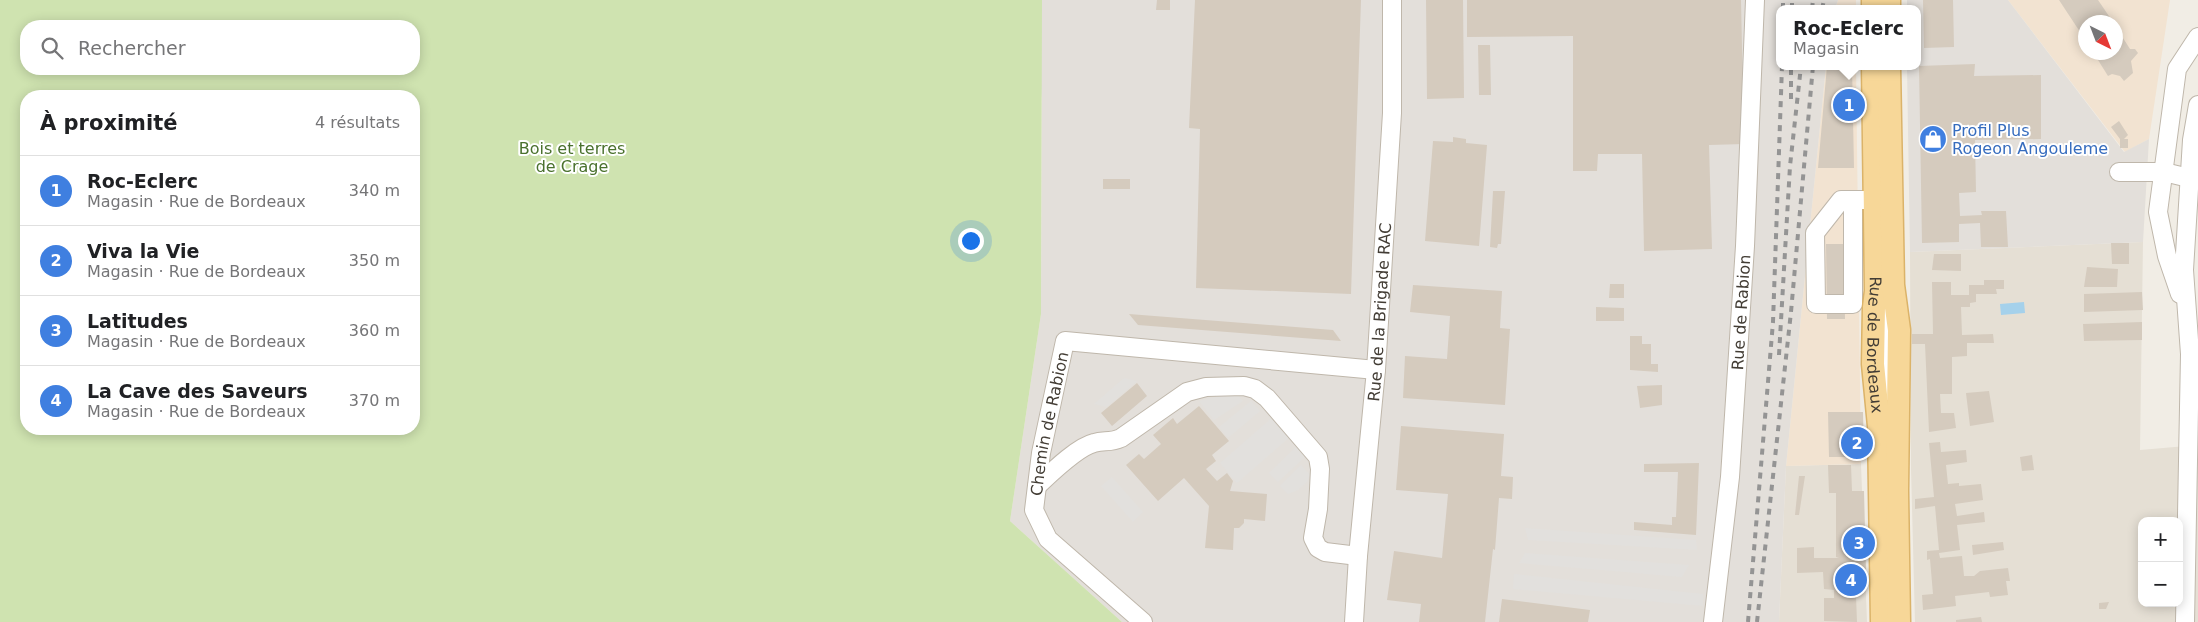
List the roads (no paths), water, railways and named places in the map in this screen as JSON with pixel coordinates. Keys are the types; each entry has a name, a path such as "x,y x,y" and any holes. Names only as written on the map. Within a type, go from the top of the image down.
{"main road":[{"name":"Rue de Bordeaux","path":"1873,70 1876,291 1863,305 1874,364 1880,426 1882,622"},
{"name":"Rue de Bordeaux","path":"1889,70 1893,285 1899,330 1896,491 1899,622"}],"street":[{"name":"Rue de la Brigade RAC","path":"1354,622 1358,556 1376,370 1392,113 1392,0"},
{"name":"Rue de Rabion","path":"1713,622 1730,477 1745,246 1755,0"},
{"path":"2186,314 2167,256 2158,212 2177,69 2198,37"},
{"path":"1882,70 1890,588 1890,615 1887,622"},
{"path":"2185,622 2190,354 2184,270 2192,140 2198,105"},
{"path":"2118,172 2164,172 2190,178"},
{"path":"1853,200 1863,305 1816,304 1815,234 1841,200 1853,200 1876,200"},
{"path":"2167,256 2184,270"},
{"name":"Chemin de Rabion","path":"1143,622 1048,539 1034,510 1041,453 1065,341 1376,370"},
{"path":"1037,486 1086,446 1093,443 1110,443 1121,438 1187,392 1206,387 1244,386 1255,389 1267,398 1318,457 1320,469 1318,509 1313,538 1318,548 1325,552 1358,556"}],"water":[{"path":"2024,302 2025,313 2001,315 2000,304"}],"railway":[{"path":"1783,0 1783,5"},
{"path":"1792,0 1792,5"},
{"path":"1812,5 1813,0"},
{"path":"1823,5 1824,0"},
{"path":"1748,622 1773,322 1782,70"},
{"path":"1791,70 1791,99"},
{"path":"1779,355 1790,166 1801,70"},
{"path":"1757,622 1791,312 1813,70"}],"place":[{"name":"Roc-Eclerc","path":"1849,105"},
{"name":"Profil Plus Rogeon Angouleme","path":"1933,139"},
{"name":"Viva la Vie","path":"1857,443"},
{"name":"Latitudes","path":"1859,543"},
{"name":"La Cave des Saveurs","path":"1851,580"}],"park label":[{"name":"Bois et terres de Crage","path":"572,157"}]}
